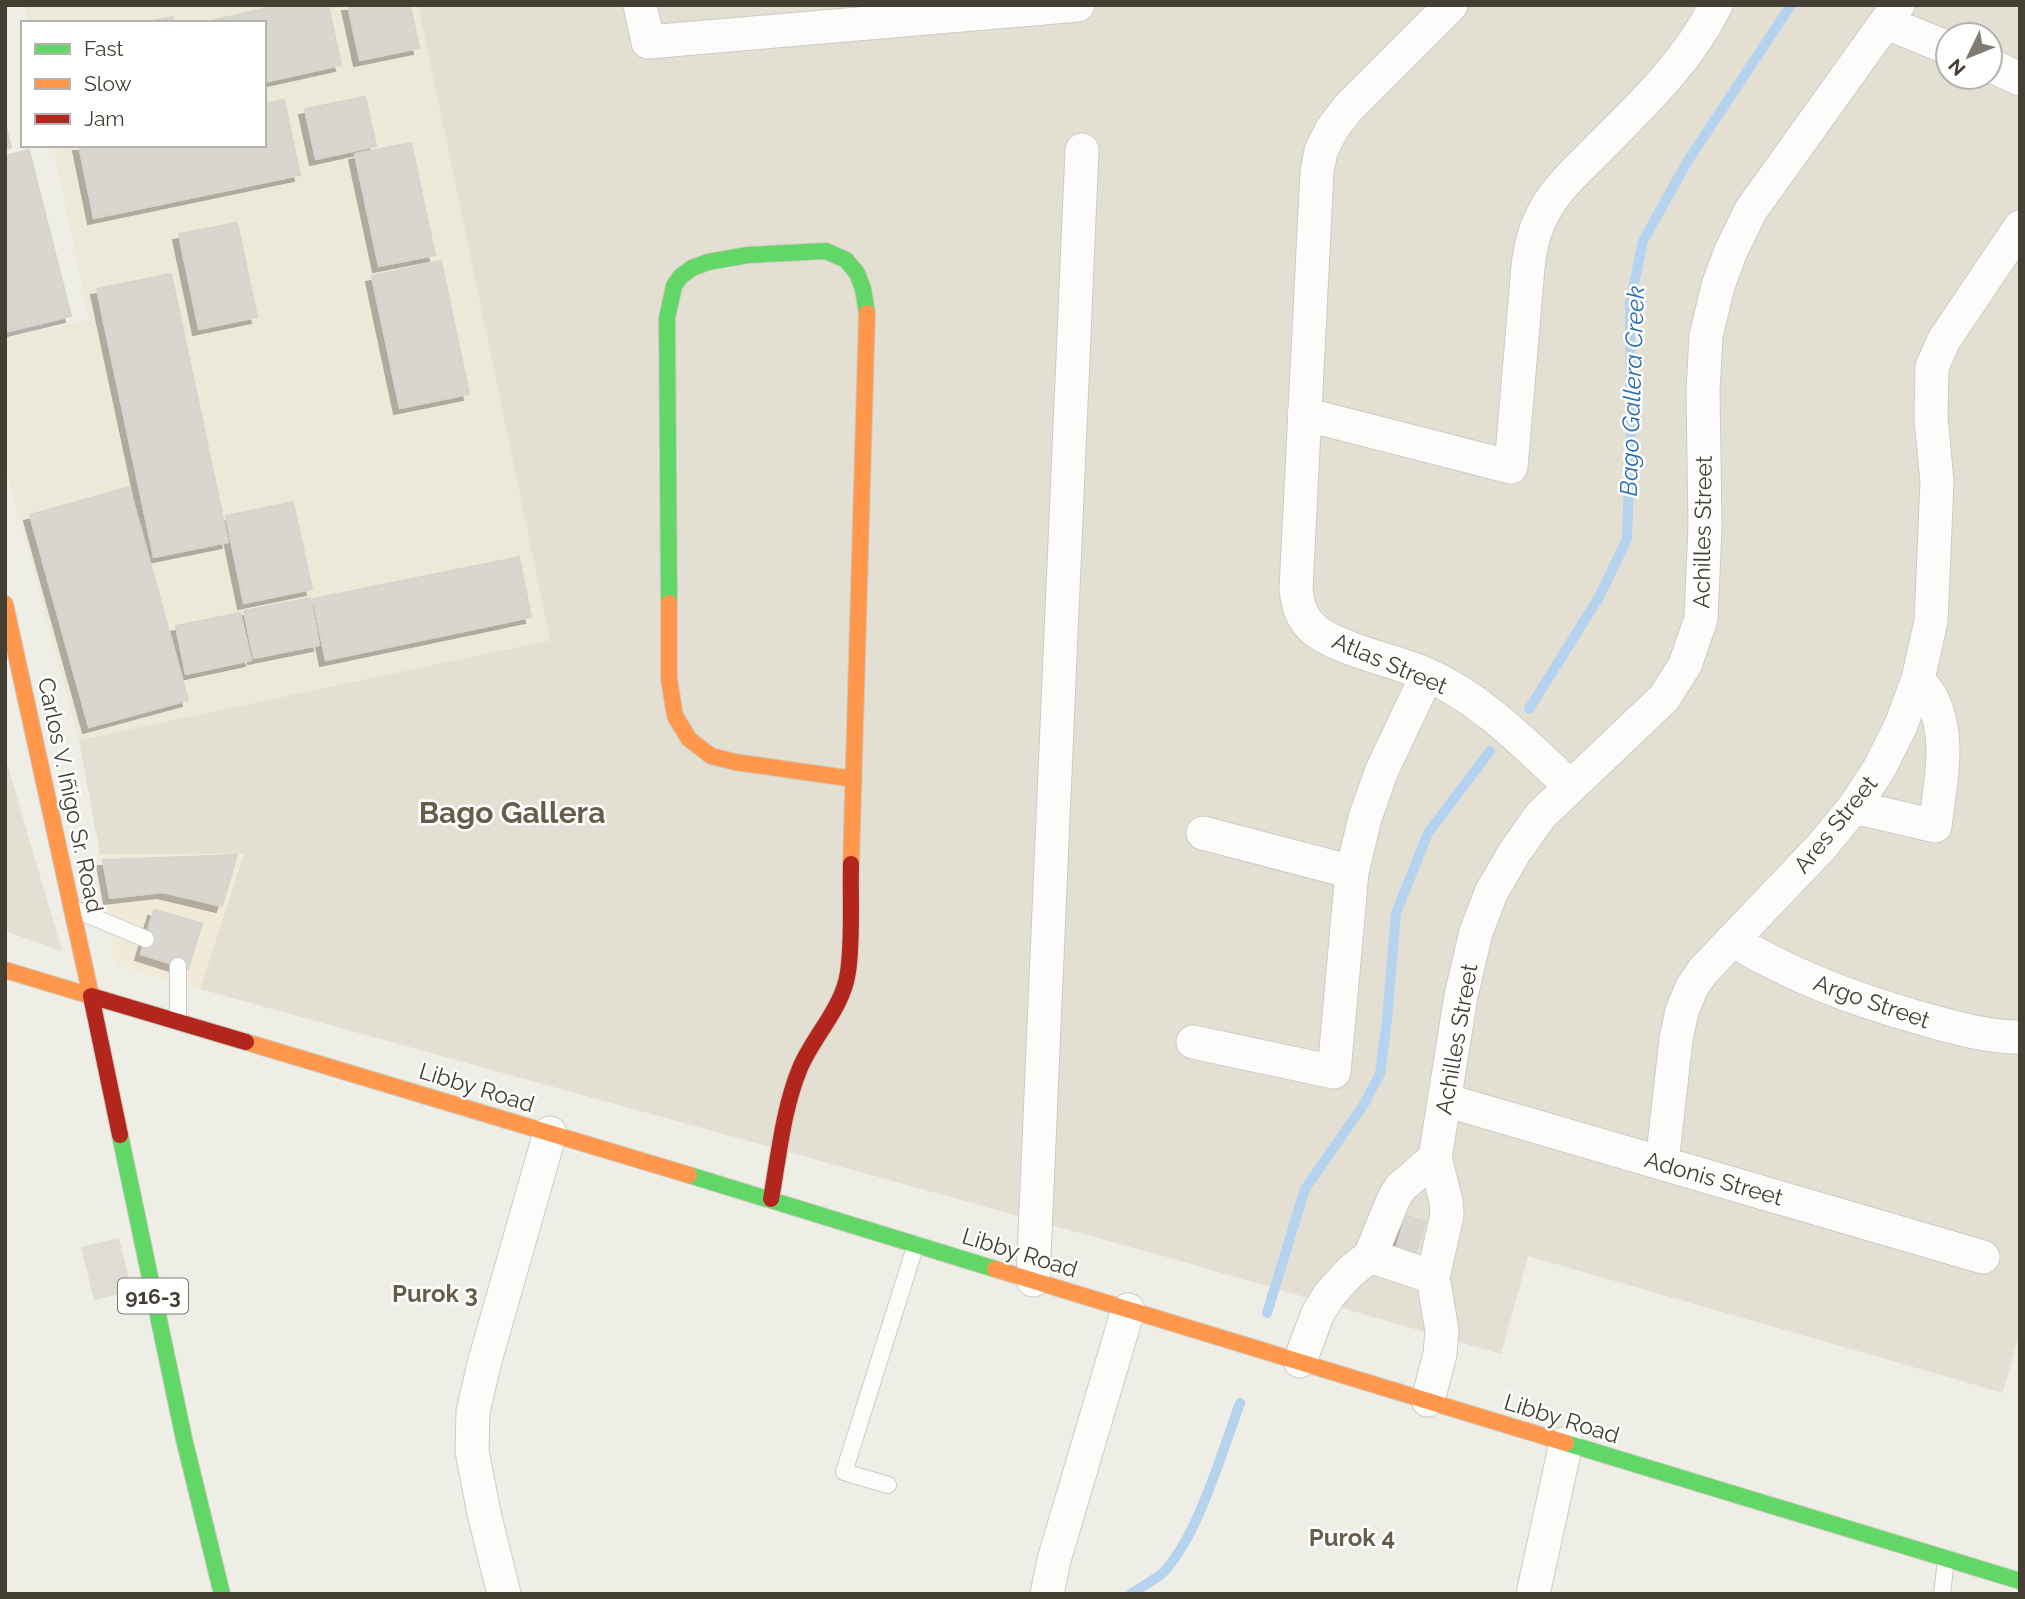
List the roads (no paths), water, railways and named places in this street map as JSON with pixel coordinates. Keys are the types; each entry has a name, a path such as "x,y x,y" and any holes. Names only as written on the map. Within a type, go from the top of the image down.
{"main road":[{"path":"771,1199 793,1086 802,1062 843,996 848,972 854,779 867,310 862,283 854,266 841,256 826,251 724,257 697,264 681,277 671,294 667,318 669,679 676,716 689,738 711,756 735,762 854,779"},
{"name":"Carlos V. Iñigo Sr. Road","path":"5,604 91,996"},
{"name":"Libby Road","path":"5,970 771,1199 2020,1581"},
{"name":"916-3","path":"91,996 184,1439 222,1594"}],"street":[{"path":"640,5 648,42 1078,5"},
{"path":"1451,5 1348,108 1332,129 1321,151 1317,172 1304,414 1511,467 1528,267 1532,238 1542,214 1557,191 1650,97 1684,57 1717,5"},
{"path":"1893,14 1934,39"},
{"name":"Achilles Street","path":"1429,1401 1440,1354 1442,1331 1433,1277 1447,1215 1435,1158 1461,996 1476,932 1491,893 1514,853 1541,816 1664,698 1685,665 1701,619 1705,526 1703,391 1706,336 1718,286 1730,253 1751,211 1893,14"},
{"path":"2004,72 2020,79"},
{"path":"1033,1280 1082,150"},
{"name":"Ares Street","path":"1662,1163 1676,1039 1682,1011 1692,987 1703,971 1822,846 1854,807 1885,758 1901,725 1918,679 1931,621 1937,482 1931,418 1932,368 1944,340 2020,227"},
{"name":"Atlas Street","path":"1304,414 1296,589 1298,608 1306,622 1335,641 1427,675 1490,713 1570,786"},
{"path":"1193,1042 1334,1072 1352,872 1365,818 1382,770 1427,675"},
{"path":"1854,807 1935,826 1943,763 1942,732 1932,697 1918,679"},
{"path":"1203,834 1352,872"},
{"name":"Argo Street","path":"1732,940 1776,965 1858,1000 1958,1029 2020,1037"},
{"name":"Adonis Street","path":"1445,1100 1983,1257"},
{"path":"504,1594 472,1451 473,1412 484,1364 550,1133"},
{"path":"1300,1361 1318,1313 1330,1293 1370,1256 1401,1187 1435,1158"},
{"path":"1370,1256 1433,1277"},
{"path":"1047,1594 1054,1560 1128,1310"},
{"path":"1533,1594 1566,1443"}],"lane":[{"path":"73,909 146,939"},
{"path":"178,966 178,1022"},
{"path":"888,1485 844,1472 916,1244"},
{"path":"1942,1594 1946,1560"}],"waterway":[{"name":"Bago Gallera Creek","path":"1529,709 1599,597 1627,539 1631,427 1630,303 1643,241 1687,162 1791,5"},
{"name":"Bago Gallera Creek","path":"1267,1313 1305,1189 1364,1104 1380,1074 1396,913 1428,833 1490,751"},
{"name":"Bago Gallera Creek","path":"1131,1594 1159,1576 1184,1543 1207,1496 1240,1403"}],"district":[{"name":"Bago Gallera","path":"512,812"},
{"name":"Purok 3","path":"435,1293"},
{"name":"Purok 4","path":"1352,1537"}]}
